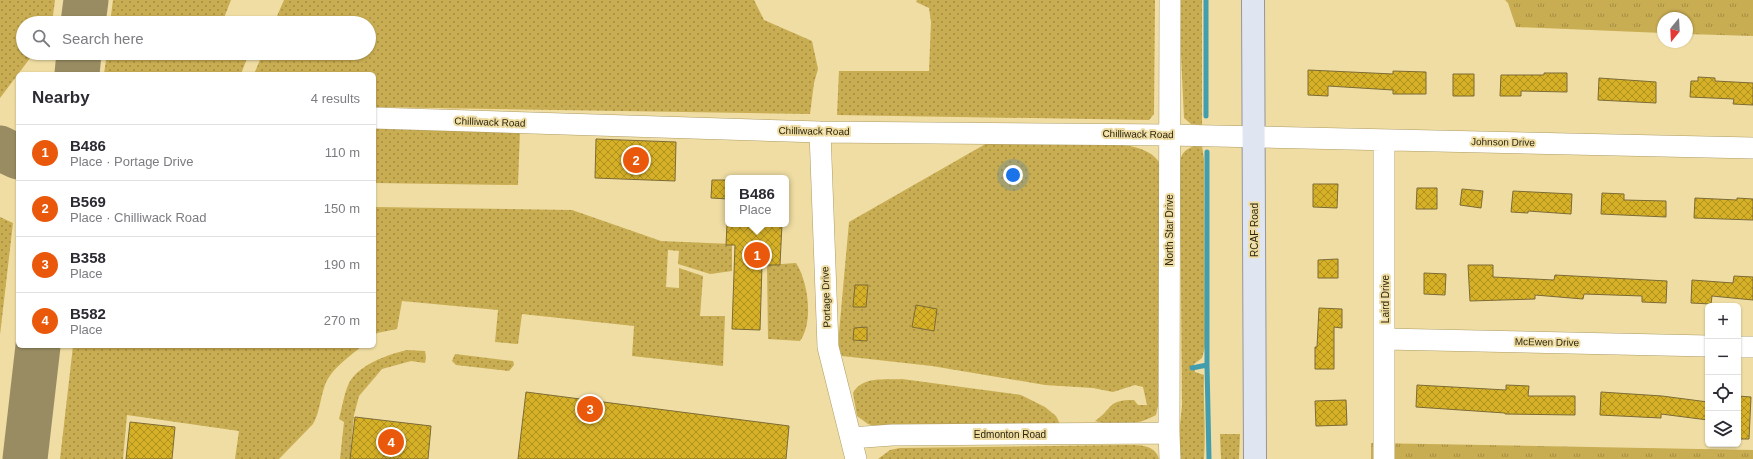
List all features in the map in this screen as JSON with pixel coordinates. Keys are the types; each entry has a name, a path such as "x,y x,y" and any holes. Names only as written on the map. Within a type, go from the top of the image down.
{"main road":[{"name":"RCAF Road","path":"1253,0 1255,459"}],"street":[{"name":"North Star Drive","path":"1170,0 1170,459"},
{"name":"Chilliwack Road","path":"376,118 820,132 1170,134 1253,137"},
{"name":"Portage Drive","path":"820,132 828,347 852,438 856,459"},
{"name":"Johnson Drive","path":"1253,137 1753,148"},
{"name":"Laird Drive","path":"1384,140 1384,459"},
{"name":"McEwen Drive","path":"1385,339 1705,346"},
{"path":"1741,346 1753,347"},
{"name":"Edmonton Road","path":"852,438 892,435 1169,433"}],"green space":[{"path":"0,0 55,0 53,16 16,16 16,60 29,60 20,72 16,72 16,77 0,98"},
{"path":"113,0 231,0 225,16 111,16"},
{"path":"284,0 754,0 764,20 812,41 818,69 814,83 810,114 376,107 376,72 255,72 260,60 376,60 376,16 277,16"},
{"path":"917,0 1155,0 1154,114 1149,120 837,115 839,71 929,71 931,22 929,8 916,2"},
{"path":"1181,0 1202,0 1202,125 1191,124 1184,118 1180,33"},
{"path":"1505,0 1753,0 1753,36 1693,34 1693,12 1657,12 1657,33 1516,27 1508,3"},
{"path":"106,60 246,60 242,72 104,72"},
{"path":"376,127 520,130 518,185 376,183"},
{"path":"989,142 1123,145 1148,152 1159,162 1159,401 1156,415 1141,421 1118,425 1095,421 1114,403 1119,401 1134,400 1138,405 1147,405 1143,387 1135,385 1113,392 1093,388 1045,385 932,366 842,356 838,344 849,222"},
{"path":"1194,146 1202,146 1204,159 1205,347 1202,358 1194,364 1195,372 1204,375 1205,448 1204,459 1180,459 1179,435 1182,406 1180,162 1184,152"},
{"path":"376,207 572,210 661,241 732,244 732,271 710,274 678,264 679,251 668,250 666,287 679,288 679,268 703,276 700,316 725,316 723,366 632,356 634,326 522,314 518,344 495,342 498,310 402,301 397,329 376,334"},
{"path":"0,217 13,223 0,335"},
{"path":"796,263 804,280 808,302 807,323 804,333 800,341 768,339 767,265"},
{"path":"73,348 360,348 331,374 325,385 313,424 279,459 235,459 239,431 127,415 123,459 60,459"},
{"path":"407,350 425,351 425,363 411,361 382,369 359,396 354,415 350,459 340,459 344,422 339,419 344,396 349,383 354,376 375,361"},
{"path":"455,354 513,361 514,365 509,371 456,365 452,361"},
{"path":"881,379 902,379 1021,395 1045,407 1056,416 1060,424 878,427 868,424 857,416 853,393 857,388 868,381"},
{"path":"1220,434 1240,434 1239,459 1221,459"},
{"path":"1371,443 1753,450 1753,459 1371,459"},
{"path":"1140,445 1150,448 1154,450 1159,459 878,459 890,450 900,448"}],"building":[{"path":"1308,70 1393,74 1393,71 1426,72 1426,94 1393,94 1393,90 1328,86 1328,96 1308,95"},
{"path":"1544,73 1567,73 1567,92 1521,91 1521,96 1500,96 1501,75 1544,75"},
{"path":"1453,74 1474,74 1474,96 1453,96"},
{"path":"1698,77 1715,78 1715,81 1753,83 1753,105 1733,104 1734,99 1690,97 1691,81 1698,81"},
{"path":"1599,78 1656,82 1656,103 1598,100"},
{"path":"596,139 676,142 675,181 595,178"},
{"path":"712,180 725,180 725,199 711,198"},
{"path":"1313,184 1338,184 1337,208 1313,207"},
{"path":"1417,188 1437,188 1437,209 1416,209"},
{"path":"1462,189 1483,191 1481,208 1460,205"},
{"path":"1513,191 1572,194 1571,214 1528,211 1528,213 1511,212"},
{"path":"1602,193 1624,194 1624,200 1666,201 1666,217 1601,214"},
{"path":"1695,198 1737,200 1737,198 1753,199 1753,220 1694,218"},
{"path":"727,227 782,227 780,265 762,265 760,330 732,329 735,245 726,245"},
{"path":"1338,259 1338,278 1318,278 1318,260"},
{"path":"1468,265 1493,265 1493,277 1554,280 1555,275 1667,281 1666,303 1642,302 1642,296 1584,294 1583,299 1535,295 1535,299 1470,301"},
{"path":"1424,273 1446,274 1445,295 1424,294"},
{"path":"1734,276 1753,277 1753,300 1712,296 1711,303 1691,303 1692,280 1733,283"},
{"path":"855,285 868,285 866,307 853,307"},
{"path":"916,305 937,309 934,331 912,327"},
{"path":"1319,308 1342,309 1342,328 1334,327 1334,369 1315,369 1315,347 1317,347"},
{"path":"867,327 867,341 853,340 854,328"},
{"path":"1417,385 1506,390 1506,385 1529,386 1528,396 1575,396 1575,415 1505,414 1416,407"},
{"path":"526,392 789,426 786,459 518,459"},
{"path":"1601,392 1662,396 1705,402 1705,420 1661,414 1661,418 1600,415"},
{"path":"1741,396 1751,397 1749,439 1741,439"},
{"path":"1346,400 1347,425 1316,426 1315,401"},
{"path":"355,417 431,426 428,459 350,459"},
{"path":"130,422 175,427 172,459 126,459"}],"waterway":[{"path":"1206,0 1206,116"},
{"path":"1207,152 1207,365 1209,459"},
{"path":"1192,368 1207,365"}],"taxiway":[{"path":"84,16 86,0"},
{"path":"77,72 78,60"},
{"path":"0,148 16,156"},
{"path":"25,459 38,348"}],"place":[{"name":"B569","path":"636,160"},
{"name":"B486","path":"757,255"},
{"name":"B358","path":"590,409"},
{"name":"B582","path":"391,442"}]}
